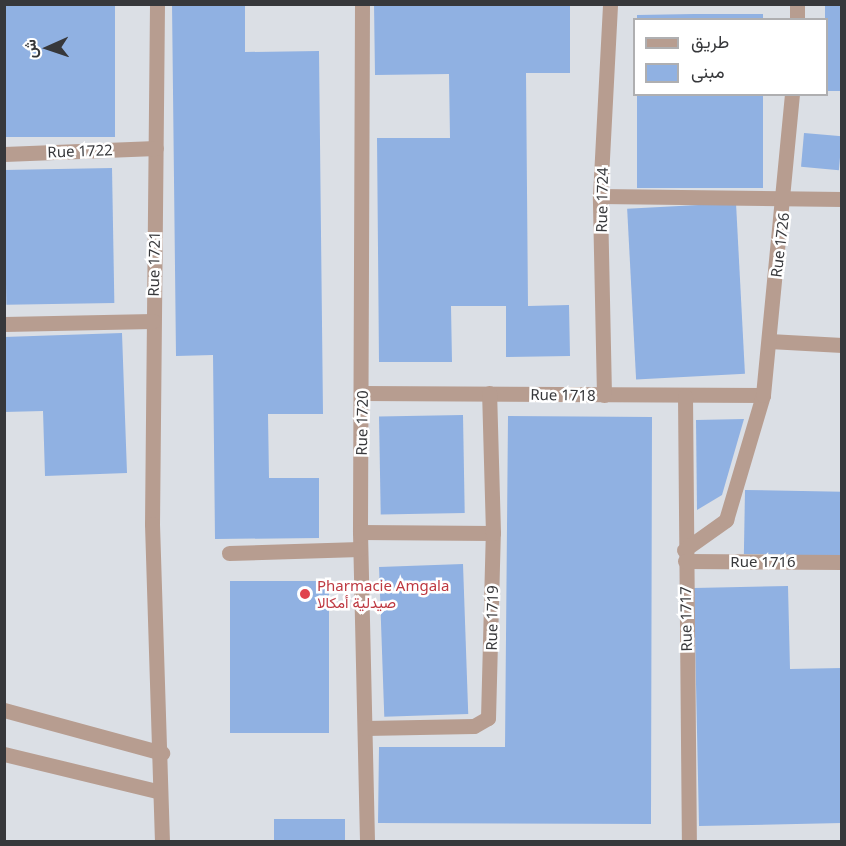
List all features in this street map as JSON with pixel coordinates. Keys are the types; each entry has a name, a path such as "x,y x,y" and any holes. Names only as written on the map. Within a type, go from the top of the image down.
{"street":[{"name":"Rue 1721","path":"157,4 152,524 162,753 158,790 162,842"},
{"name":"Rue 1720","path":"363,4 360,549 367,842"},
{"name":"Rue 1724","path":"604,395 600,196 610,4"},
{"name":"Rue 1726","path":"685,556 726,520 763,395 786,195 792,96"},
{"name":"Rue 1722","path":"4,154 156,148"},
{"path":"600,196 786,195 842,199"},
{"path":"4,324 153,321"},
{"path":"769,341 842,345"},
{"name":"Rue 1718","path":"362,393 763,395"},
{"name":"Rue 1719","path":"365,728 474,726 488,718 493,533 489,393"},
{"name":"Rue 1717","path":"685,396 689,842"},
{"path":"360,532 493,533"},
{"path":"229,553 360,549"},
{"name":"Rue 1716","path":"685,556 842,562"},
{"path":"4,710 162,753"},
{"path":"4,754 158,790"}],"building":[{"path":"4,4 115,4 115,137 4,137"},
{"path":"172,4 245,4 245,52 319,51 323,414 268,414 269,478 319,478 319,538 215,539 213,355 176,356"},
{"path":"374,4 570,4 570,73 526,73 528,306 569,305 570,356 506,357 506,306 451,306 452,362 379,362 377,138 450,138 449,74 375,75"},
{"path":"825,4 842,4 842,91 828,91 828,18 825,18"},
{"path":"763,14 763,18 637,18 637,15"},
{"path":"637,96 763,96 763,188 637,188"},
{"path":"804,133 842,136 839,170 801,167"},
{"path":"112,168 114,303 6,305 4,170"},
{"path":"736,203 745,374 636,379 627,209"},
{"path":"122,333 127,473 45,476 43,411 4,412 4,337"},
{"path":"463,415 465,513 381,514 379,416"},
{"path":"508,416 652,417 651,824 378,823 379,747 505,747"},
{"path":"744,419 722,495 697,510 696,420"},
{"path":"745,490 842,492 841,556 744,554"},
{"path":"463,564 468,714 384,717 379,567"},
{"path":"230,581 329,581 329,733 230,733"},
{"path":"788,586 790,669 842,668 842,823 699,826 694,588"},
{"path":"274,819 345,819 345,842 274,842"}],"place":[{"name":"Pharmacie Amgala صيدلية أمكالا","path":"305,594"}]}
